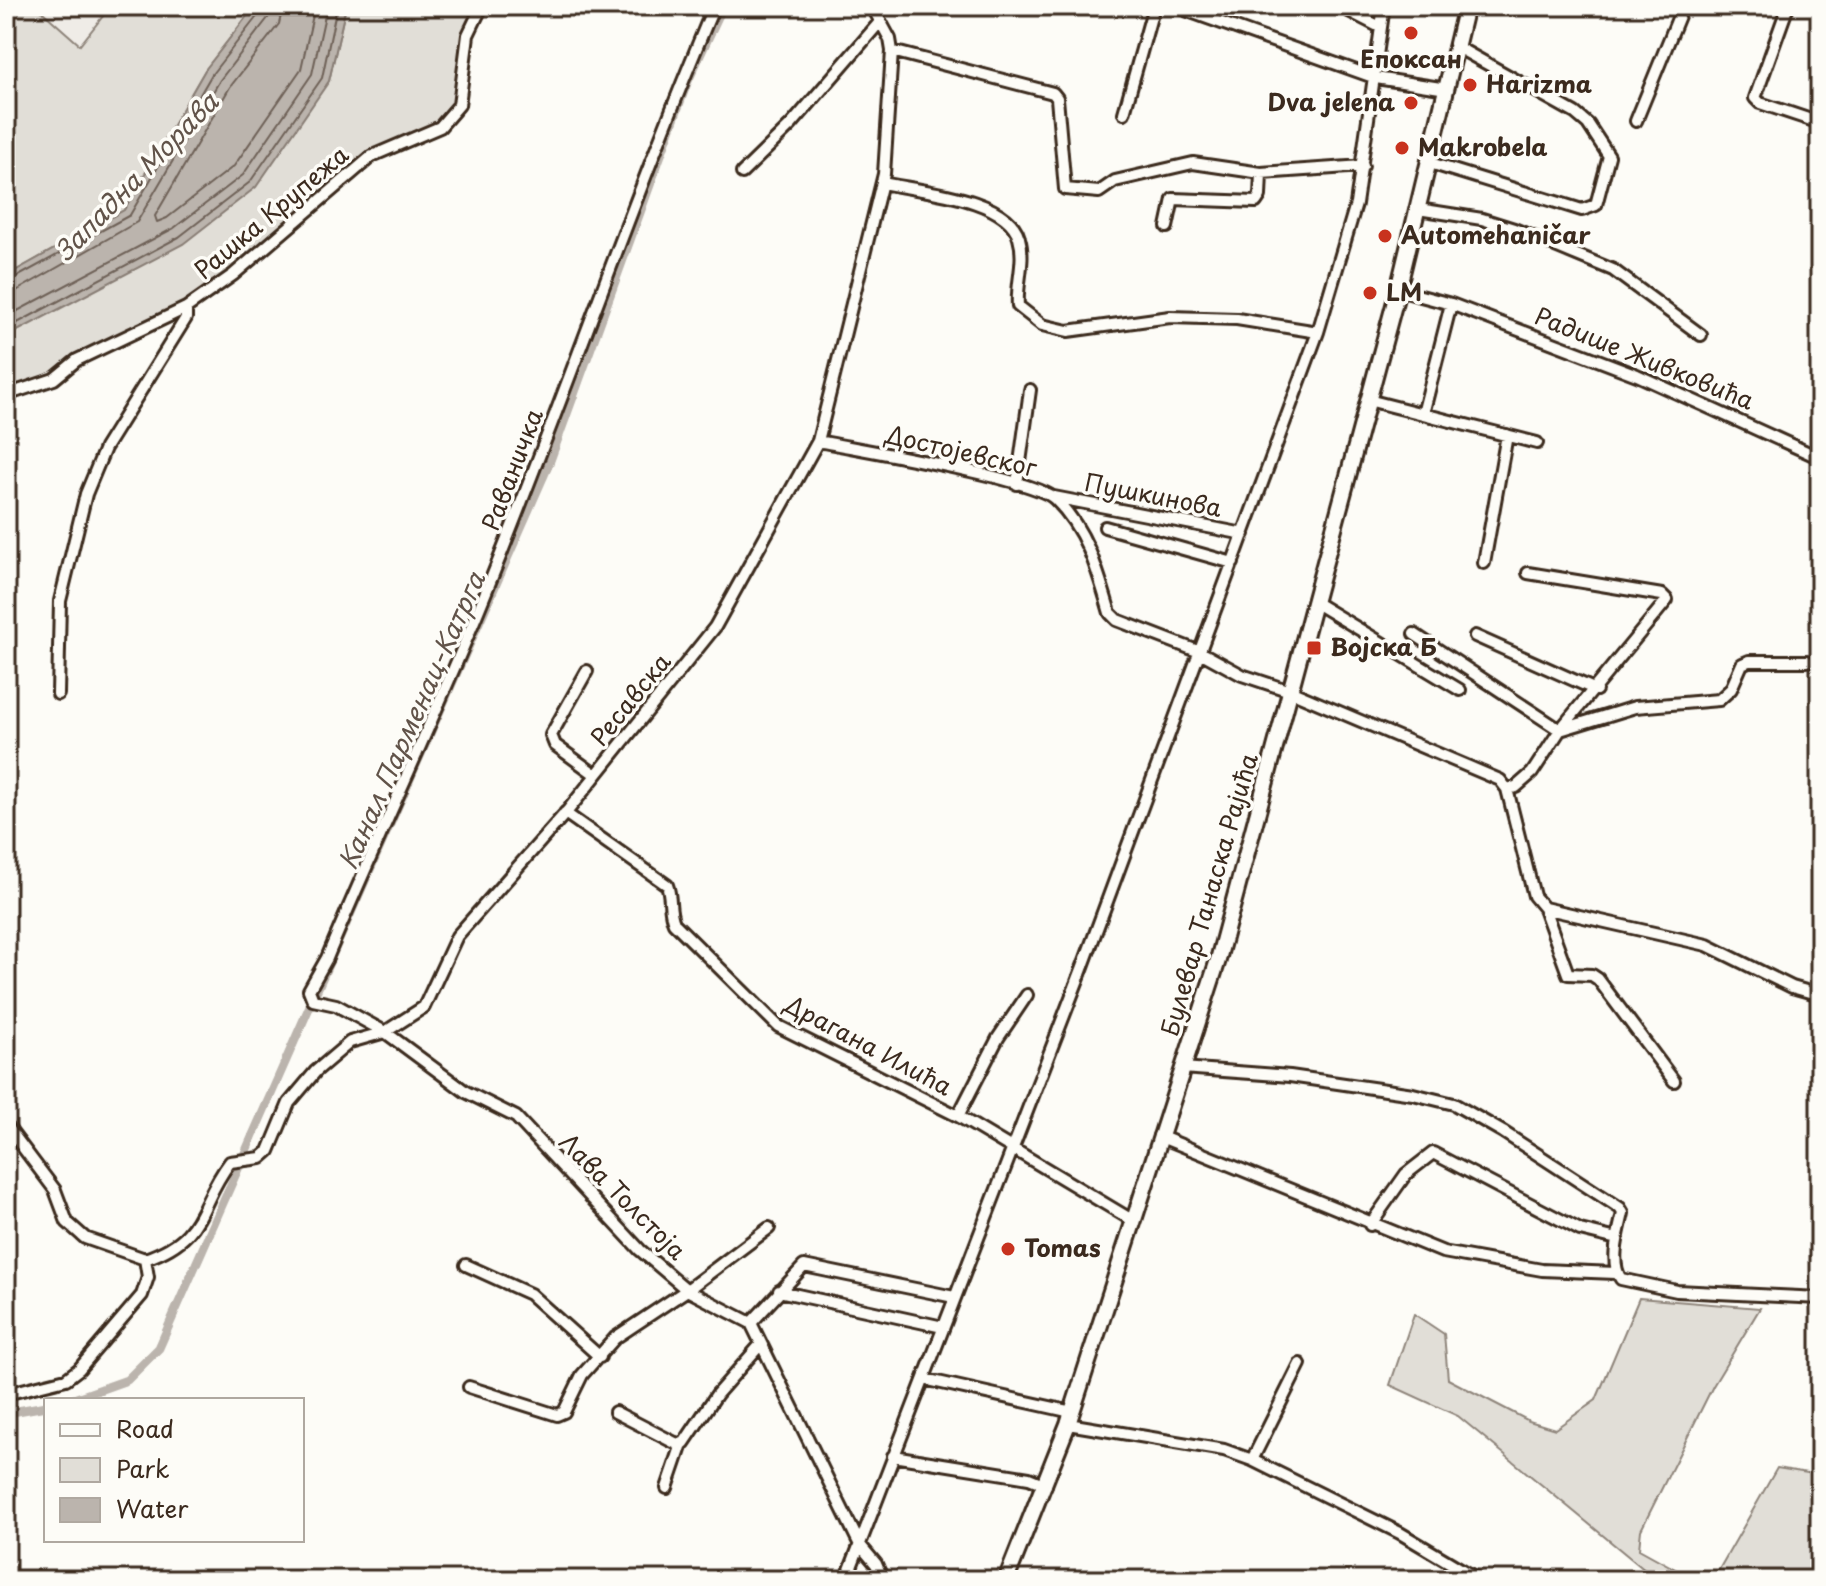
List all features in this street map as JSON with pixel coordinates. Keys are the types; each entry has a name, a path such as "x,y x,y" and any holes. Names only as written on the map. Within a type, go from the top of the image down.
{"main road":[{"name":"Булевар Танаска Рајића","path":"1006,1580 1070,1418 1218,960 1398,290 1466,6"}],"street":[{"name":"Рашка Крупежа","path":"6,395 54,379 77,360 186,308 233,275 372,156 440,127 459,105 468,35 482,6"},
{"name":"Раваничка","path":"385,1032 335,1005 314,1000 309,990 311,981 327,958 479,610 592,324 671,109 714,6"},
{"name":"Ресавска","path":"145,1259 172,1250 195,1228 230,1162 253,1161 269,1151 289,1103 316,1071 350,1042 385,1032 424,1007 457,936 565,813 715,627 818,441 882,183 892,51 890,39 872,6"},
{"path":"1124,113 1154,6"},
{"path":"1174,6 1376,78 1447,89"},
{"path":"1339,6 1380,27"},
{"path":"846,1580 1200,652 1318,332 1356,204 1384,6"},
{"path":"1636,121 1683,6"},
{"path":"1788,6 1755,98 1760,103 1820,123"},
{"path":"742,173 791,125 879,23"},
{"path":"1430,163 1582,210 1596,205 1604,188 1609,156 1588,124 1575,113 1457,47"},
{"path":"892,51 1053,93 1057,98 1065,189 1099,192 1115,181 1193,163 1261,173 1363,166"},
{"path":"1167,227 1173,199 1256,202 1260,196 1261,173"},
{"path":"882,183 987,206 1004,214 1019,238 1022,261 1016,284 1018,306 1042,325 1068,331 1170,317 1237,319 1318,332"},
{"path":"1418,209 1482,219 1613,270 1701,335"},
{"name":"Радише Живковића","path":"1398,290 1451,304 1694,398 1820,458"},
{"path":"1423,414 1451,304"},
{"name":"Рашка Крупежа","path":"58,694 60,601 86,494 105,448 186,318 186,308"},
{"path":"1017,484 1030,390"},
{"path":"1368,400 1537,443"},
{"path":"1484,563 1507,435"},
{"name":"Достојевског","path":"818,441 1017,484 1054,497 1095,557 1110,613 1128,625 1200,652 1242,675 1290,691 1439,756 1482,769 1500,780 1507,789"},
{"name":"Пушкинова","path":"1054,497 1244,534"},
{"path":"1105,527 1233,563"},
{"path":"1528,573 1665,597 1667,605 1619,657 1596,690 1560,730 1532,773 1516,787 1507,789 1534,896 1544,908 1568,974 1592,975 1598,979 1674,1081"},
{"path":"1314,602 1460,690"},
{"path":"1414,634 1560,730"},
{"path":"1475,636 1596,690"},
{"path":"1560,730 1635,707 1719,700 1731,689 1742,664 1749,661 1807,661"},
{"path":"587,671 551,735 555,745 596,775"},
{"name":"Драгана Илића","path":"565,813 667,885 671,894 668,909 674,923 778,1026 958,1116 1012,1147"},
{"path":"1544,908 1707,945 1792,987 1820,995"},
{"path":"958,1116 998,1038 1027,995"},
{"name":"Лава Толстоја","path":"385,1032 466,1092 516,1117 640,1250 687,1290 751,1323"},
{"path":"1182,1068 1290,1076 1413,1094 1454,1104 1620,1208 1623,1213 1617,1239 1616,1273"},
{"path":"6,1125 55,1190 67,1222 85,1238 145,1259 148,1277 142,1295 79,1369 66,1379 6,1394"},
{"path":"1159,1136 1370,1225 1443,1252 1542,1270 1616,1273 1630,1284 1677,1291 1820,1298"},
{"path":"1012,1147 1132,1220"},
{"path":"1370,1225 1406,1174 1433,1153 1580,1230 1617,1239"},
{"path":"469,1387 557,1415 564,1412 582,1375 615,1338 639,1319 687,1290 769,1228"},
{"path":"466,1265 530,1294 600,1357"},
{"path":"883,1580 876,1564 860,1545 751,1323 804,1266 954,1297"},
{"path":"779,1291 943,1327"},
{"path":"667,1488 682,1444 717,1394 761,1344"},
{"path":"1252,1460 1300,1364"},
{"path":"924,1379 1070,1418 1224,1450 1252,1460 1400,1533 1479,1580"},
{"path":"615,1412 682,1444"},
{"path":"893,1456 1029,1478 1046,1485"}],"shaded area":[{"path":"36,6 111,6 81,46"}],"green space":[{"path":"6,6 36,6 80,45 111,6 255,6 205,70 124,210 6,276"},
{"path":"346,6 482,6 468,35 459,105 440,127 372,156 186,308 77,360 54,379 6,395 6,337 329,81"},
{"path":"1639,1298 1760,1308 1713,1386 1641,1530 1639,1549 1695,1580 1657,1580 1458,1416 1390,1385 1414,1314 1444,1334 1448,1379 1529,1421 1555,1429 1596,1400"},
{"path":"1777,1468 1820,1475 1820,1580 1713,1580"}],"water":[{"path":"255,6 346,6 329,81 256,187 183,244 6,337 6,276 124,210 205,70"}],"waterway":[{"name":"Канал Парменац-Катрга","path":"77,1398 127,1380 159,1348 548,466 687,83 723,6"},
{"name":"Канал Парменац-Катрга","path":"6,1413 44,1406"}],"place":[{"name":"Епоксан","path":"1411,33"},
{"name":"Harizma","path":"1470,85"},
{"name":"Dva jelena","path":"1411,103"},
{"name":"Makrobela","path":"1402,148"},
{"name":"Automehaničar","path":"1385,236"},
{"name":"LM","path":"1370,293"},
{"name":"Војска Б","path":"1314,648"},
{"name":"Tomas","path":"1008,1249"}],"water label":[{"name":"Западна Морава","path":"137,177"}]}
